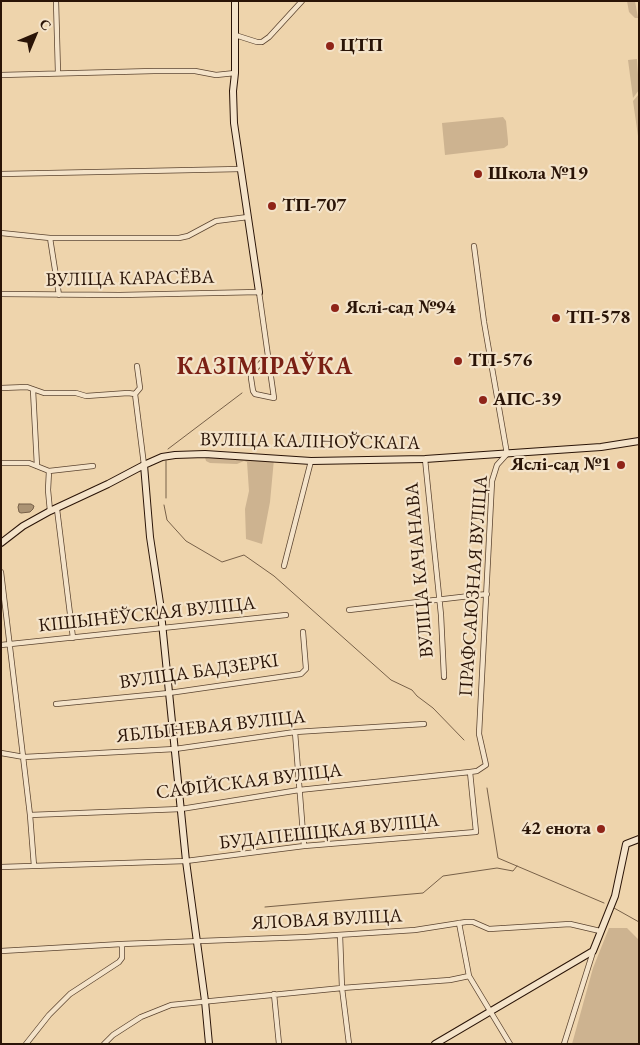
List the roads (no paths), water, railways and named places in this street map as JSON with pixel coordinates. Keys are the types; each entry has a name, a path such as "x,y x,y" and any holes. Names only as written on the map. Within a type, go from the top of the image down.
{"street":[{"path":"56,1 58,73"},
{"path":"236,1 233,91 234,123 259,292 274,398 255,394 251,378 251,374 268,356"},
{"path":"235,34 262,42 269,37 302,1"},
{"path":"1,75 154,71 194,71 216,75 235,73"},
{"path":"1,174 241,169"},
{"path":"1,233 50,238 179,238 188,236 216,221 248,217"},
{"path":"50,238 59,295"},
{"name":"ПРАФСАЮЗНАЯ ВУЛІЦА","path":"470,772 477,771 486,765 479,734 492,481 497,465 507,454 484,322 474,246"},
{"name":"ВУЛІЦА КАРАСЁВА","path":"1,294 259,292"},
{"path":"134,394 140,388 137,366"},
{"path":"1,388 27,387 44,393 76,393 86,396 134,394"},
{"path":"33,390 37,466"},
{"path":"134,394 144,465 150,537 163,629 186,861 205,1002 208,1044"},
{"name":"ВУЛІЦА КАЛІНОЎСКАГА","path":"1,543 23,526 162,457 205,454 311,461 425,460 600,447 639,441"},
{"name":"ВУЛІЦА КАЧАНАВА","path":"425,460 439,600 444,677"},
{"path":"284,566 311,461"},
{"path":"1,463 29,463 49,471 93,466"},
{"path":"49,471 48,490 53,510 73,638"},
{"path":"1,572 24,757 34,866"},
{"path":"349,610 487,594"},
{"name":"КІШЫНЁЎСКАЯ ВУЛІЦА","path":"1,645 286,615"},
{"name":"ВУЛІЦА БАДЗЕРКІ","path":"56,704 170,693 303,673 306,669 303,632"},
{"name":"ЯБЛЫНЕВАЯ ВУЛІЦА","path":"1,753 24,757 175,749 295,732 424,724"},
{"path":"295,732 304,846"},
{"name":"САФІЙСКАЯ ВУЛІЦА","path":"30,815 181,809 299,790 470,772"},
{"name":"БУДАПЕШЦКАЯ ВУЛІЦА","path":"1,867 186,861 304,846 476,832 470,772"},
{"path":"564,1044 593,950 615,896 626,844 639,839"},
{"name":"ЯЛОВАЯ ВУЛІЦА","path":"1,951 340,935 415,930 473,922 489,928 570,924 600,931"},
{"path":"459,923 469,976 510,1044"},
{"path":"340,935 342,988 349,1044"},
{"path":"26,1044 49,1015 70,994 119,962 122,958 122,944"},
{"path":"435,1044 593,950"},
{"path":"104,1044 113,1035 141,1017 171,1006 274,994 450,980 469,976"},
{"path":"274,994 279,1044"}],"waterway":[{"path":"168,449 242,393"},
{"path":"166,461 166,498"},
{"path":"164,505 167,520 186,541 222,562 244,555 274,576 391,680 412,690 433,708 464,740"},
{"path":"487,788 498,858 604,903"},
{"path":"265,907 423,893 443,876 497,868 513,871 517,866"},
{"path":"614,908 639,922"}],"place":[{"name":"ЦТП","path":"330,46"},
{"name":"Школа №19","path":"478,174"},
{"name":"ТП-707","path":"272,206"},
{"name":"Яслі-сад №94","path":"335,308"},
{"name":"ТП-578","path":"556,318"},
{"name":"ТП-576","path":"458,361"},
{"name":"АПС-39","path":"483,400"},
{"name":"Яслі-сад №1","path":"621,465"},
{"name":"42 енота","path":"601,829"}],"district":[{"name":"КАЗІМІРАЎКА","path":"265,367"}]}
